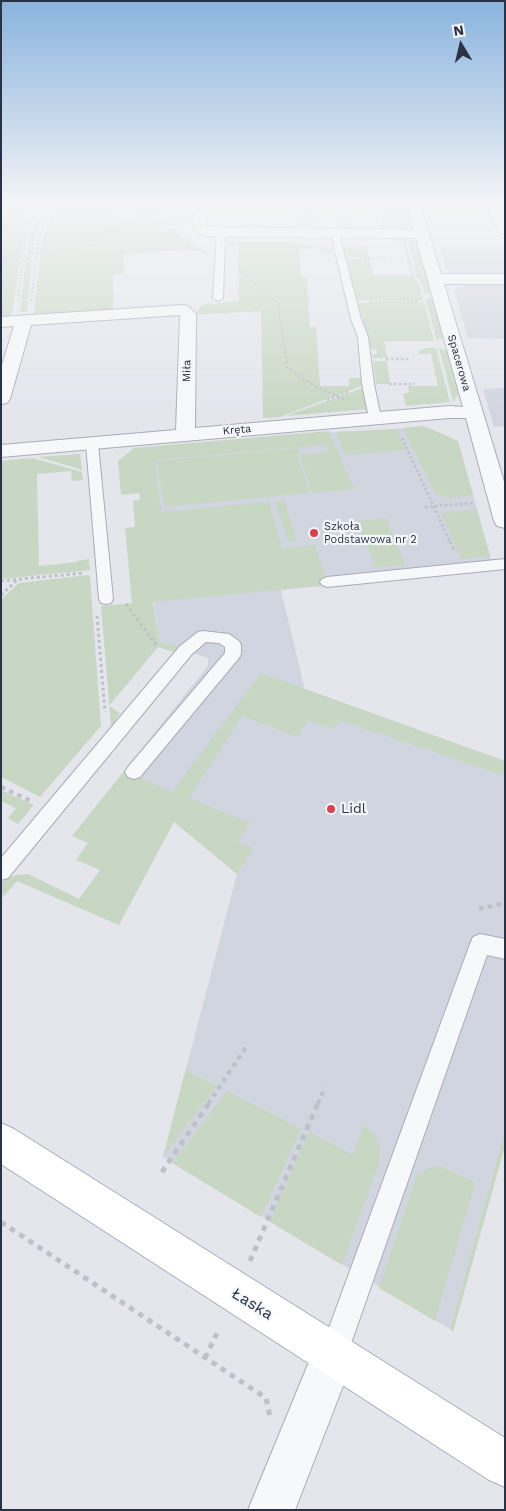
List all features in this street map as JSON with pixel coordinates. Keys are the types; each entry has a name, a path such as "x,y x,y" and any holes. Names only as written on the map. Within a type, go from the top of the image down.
{"street":[{"name":"Spacerowa","path":"434,275 497,507"},
{"path":"435,279 505,279"},
{"name":"Miła","path":"17,321 183,310 188,314 185,435"},
{"path":"1,399 17,321"},
{"name":"Kręta","path":"1,450 185,435 374,413 472,413"},
{"name":"Łaska","path":"1,1142 505,1464"},
{"path":"271,1510 333,1355"}],"lane":[{"path":"218,298 219,275"},
{"path":"345,275 363,337 368,384 374,413"},
{"path":"92,444 106,599"},
{"path":"327,582 505,564"},
{"path":"1,872 186,650 202,636 223,638 233,645 233,654 134,772"},
{"path":"333,1355 480,944 505,949"}],"path":[{"path":"17,321 22,275"},
{"path":"17,321 30,275"},
{"path":"245,275 278,304 287,367 328,393 374,413"},
{"path":"352,302 425,302"},
{"path":"424,414 428,422 396,425 463,568"},
{"path":"425,507 497,507"},
{"path":"1,581 84,573"},
{"path":"1,595 18,580"},
{"path":"126,604 158,647"},
{"path":"96,610 105,715"},
{"path":"1,786 33,802"},
{"path":"479,909 505,903"},
{"path":"162,1172 246,1047"},
{"path":"250,1262 325,1087"},
{"path":"1,1222 266,1398 271,1422"},
{"path":"205,1358 217,1333"}],"shaded area":[{"path":"467,284 505,285 505,339 468,338 454,290"},
{"path":"505,388 505,426 494,427 483,389"},
{"path":"424,426 458,441 494,570 281,590 305,690 505,761 505,1130 450,1329 163,1157 237,874 159,809 171,792 124,771 208,666 208,658 159,641 134,450"}],"green space":[{"path":"1,275 18,275 12,313 9,316 1,316"},
{"path":"24,275 30,275 27,312 20,312"},
{"path":"38,275 113,275 113,310 34,314"},
{"path":"239,275 301,275 301,277 307,277 310,327 316,327 320,386 349,386 349,378 364,378 364,385 280,417 263,418 261,311 195,315 202,305 239,301"},
{"path":"350,275 373,275 413,275 419,284 423,301 357,300"},
{"path":"416,275 426,275 431,293 424,293 422,283"},
{"path":"425,298 432,298 443,338 437,341"},
{"path":"424,302 434,341 384,341 387,358 373,358 372,355 377,354 376,349 371,349 358,303"},
{"path":"436,348 450,402 406,406 403,393 409,393 408,386 438,386 431,354 418,354 420,350"},
{"path":"439,348 447,351 458,394 453,402"},
{"path":"373,361 387,361 390,384 376,384"},
{"path":"365,387 368,409 286,416"},
{"path":"424,426 458,441 473,495 447,498 435,493 403,428"},
{"path":"396,429 406,450 345,455 336,432"},
{"path":"329,431 354,489 313,493 299,455 328,452 325,445 155,460 161,512 269,502 282,548 315,545 328,585 153,602 159,641 181,648 177,653 158,647 109,706 101,606 132,603 125,528 135,527 133,501 140,500 139,493 121,495 118,461 134,448"},
{"path":"298,448 299,453 296,453 310,493 164,507 157,461"},
{"path":"80,454 82,470 39,457"},
{"path":"32,458 82,472 83,480 72,481 71,471 37,474 39,566 89,559 90,570 1,579 1,461"},
{"path":"284,500 297,541 288,542 275,501"},
{"path":"477,510 490,556 462,559 441,513"},
{"path":"386,518 405,565 376,567 357,521"},
{"path":"88,575 90,577 101,726 40,797 1,777 1,599 19,583"},
{"path":"261,673 505,761 505,776 340,720 334,729 308,720 298,737 242,716 189,798 250,823 238,842 253,848 237,874 174,822 119,925 17,881 1,899 1,884 6,878 28,874 79,899 100,870 76,860 88,843 72,836 124,771 172,792"},
{"path":"109,706 120,713 111,727"},
{"path":"1,790 34,805 18,824 8,818 16,808 1,801"},
{"path":"186,1070 217,1086 163,1157 183,1079"},
{"path":"227,1091 301,1129 261,1217 172,1163"},
{"path":"364,1125 375,1134 380,1147 379,1163 342,1265 270,1222 309,1132 353,1155"},
{"path":"505,1130 505,1146 453,1332 450,1329"},
{"path":"440,1166 475,1182 435,1321 379,1288 416,1177 431,1167"}],"place":[{"name":"Szkoła Podstawowa nr 2","path":"314,533"},
{"name":"Lidl","path":"331,809"}]}
